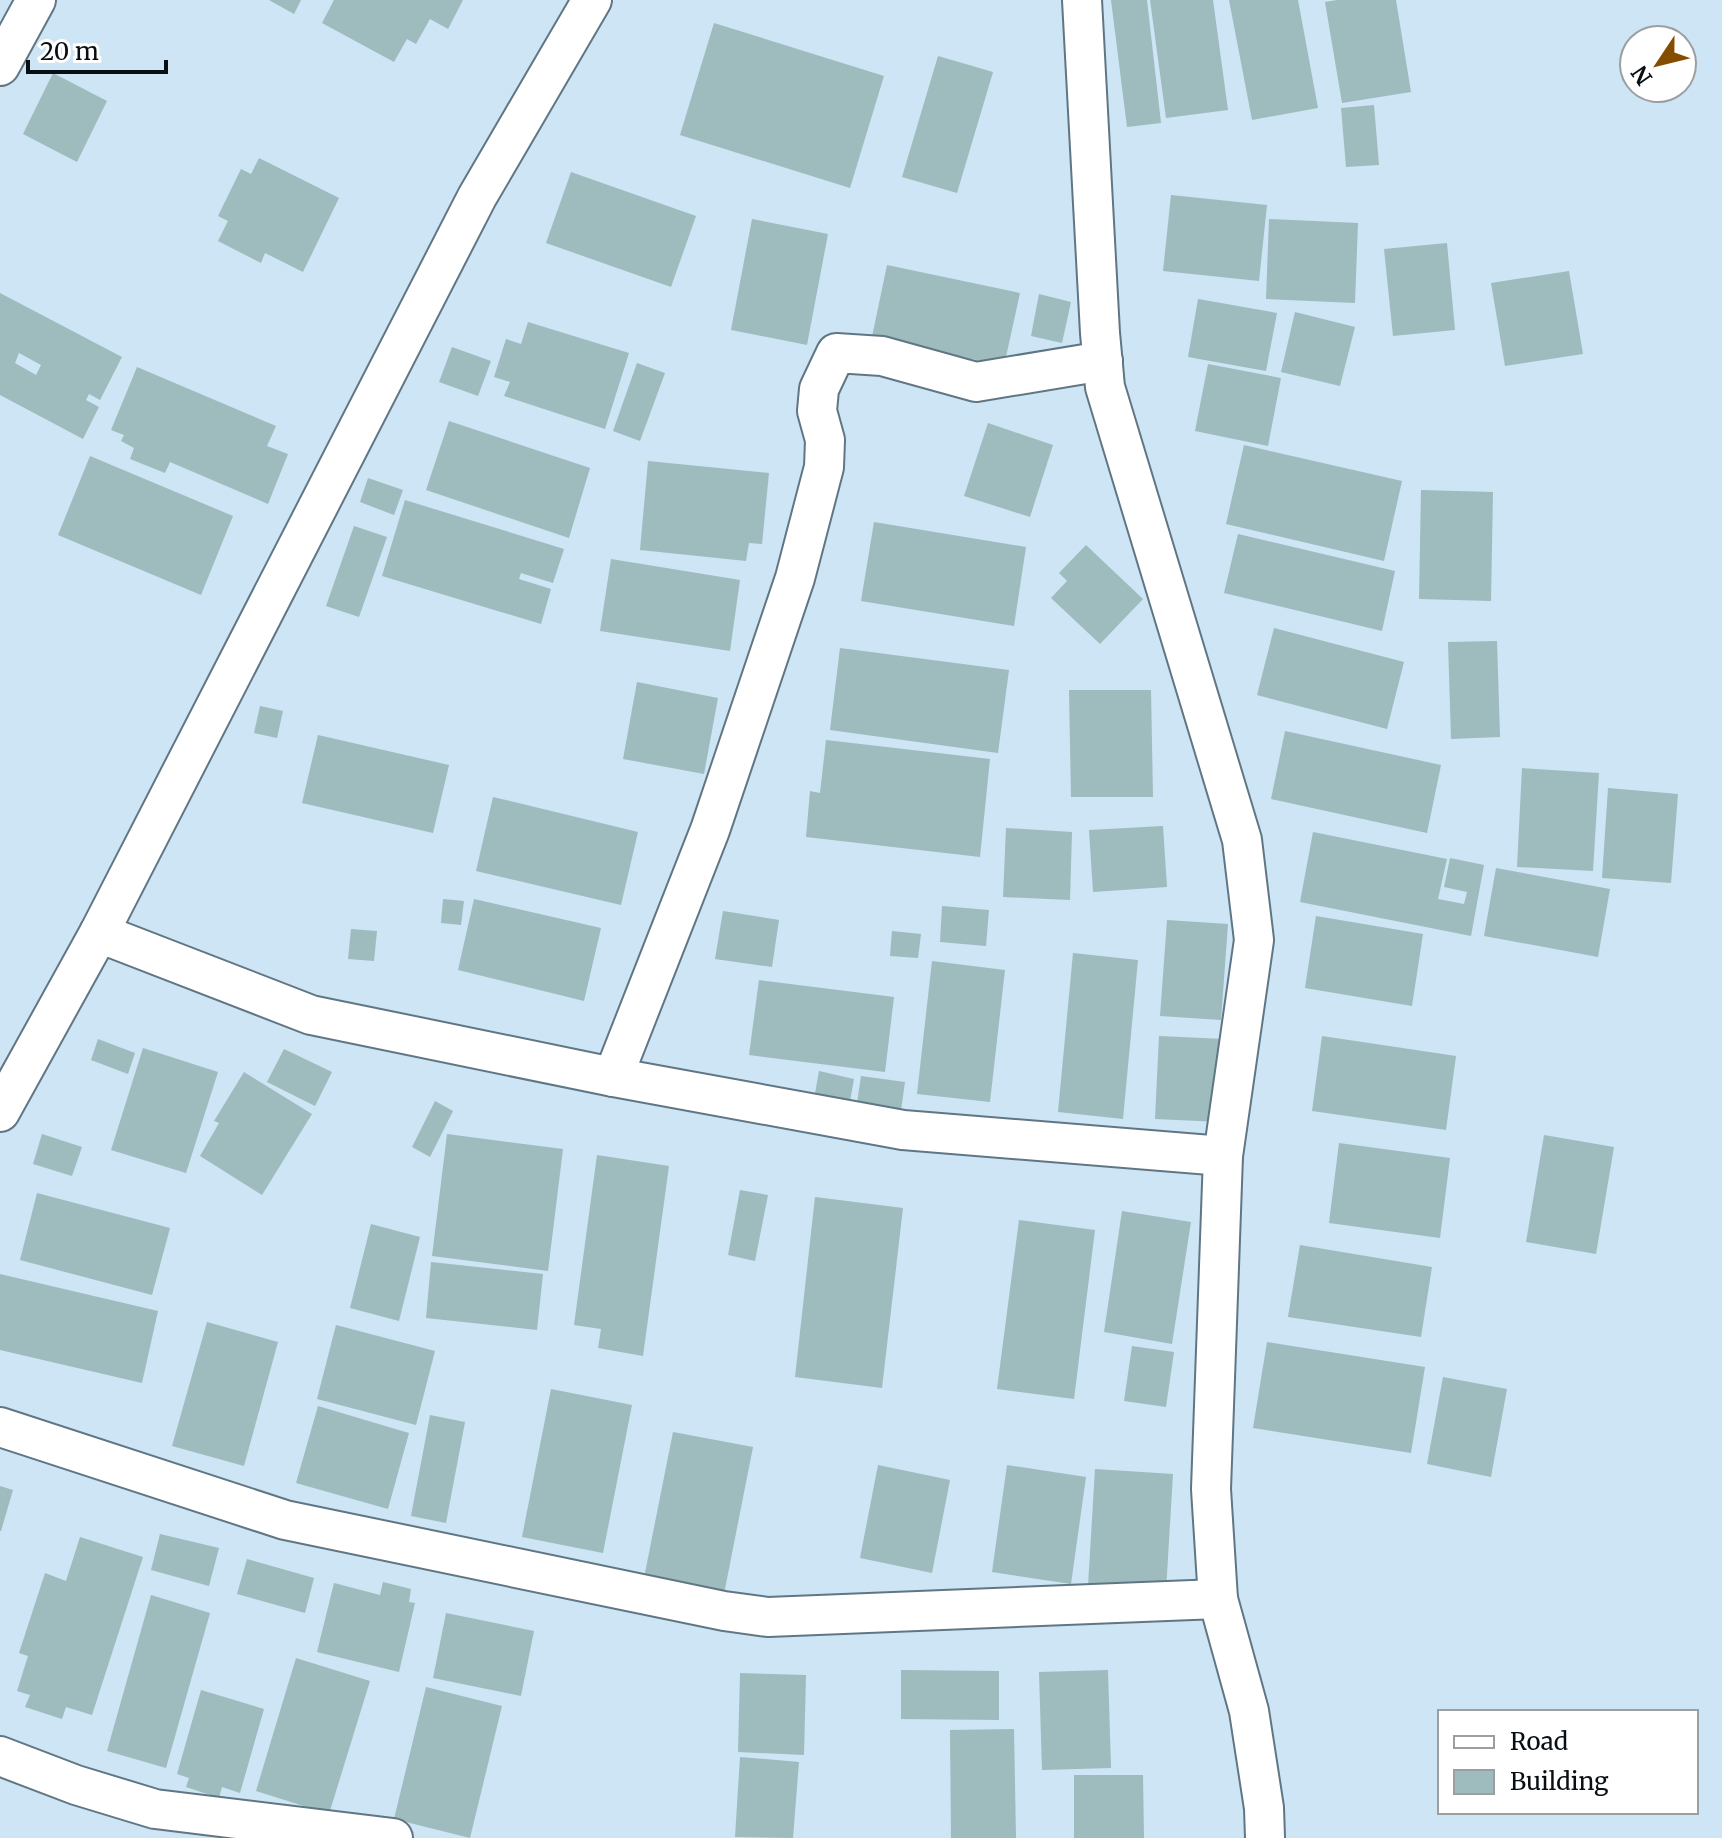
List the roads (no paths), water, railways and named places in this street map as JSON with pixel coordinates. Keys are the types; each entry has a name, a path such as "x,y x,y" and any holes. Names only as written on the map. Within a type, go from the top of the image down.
{"street":[{"path":"0,66 36,0"},
{"path":"6,1089 99,933 477,197 592,0"},
{"path":"1082,0 1105,387 1242,840 1254,940 1223,1156 1211,1489 1218,1599 1249,1711 1264,1808 1265,1838"},
{"path":"613,1077 710,830 795,578 824,467 825,440 817,411 819,389 836,353 882,356 976,382 1103,361"},
{"path":"99,933 311,1015 613,1077 903,1130 1223,1156"},
{"path":"0,1427 285,1520 724,1611 768,1617 1218,1599"},
{"path":"0,1756 76,1785 155,1809 393,1838"}]}
